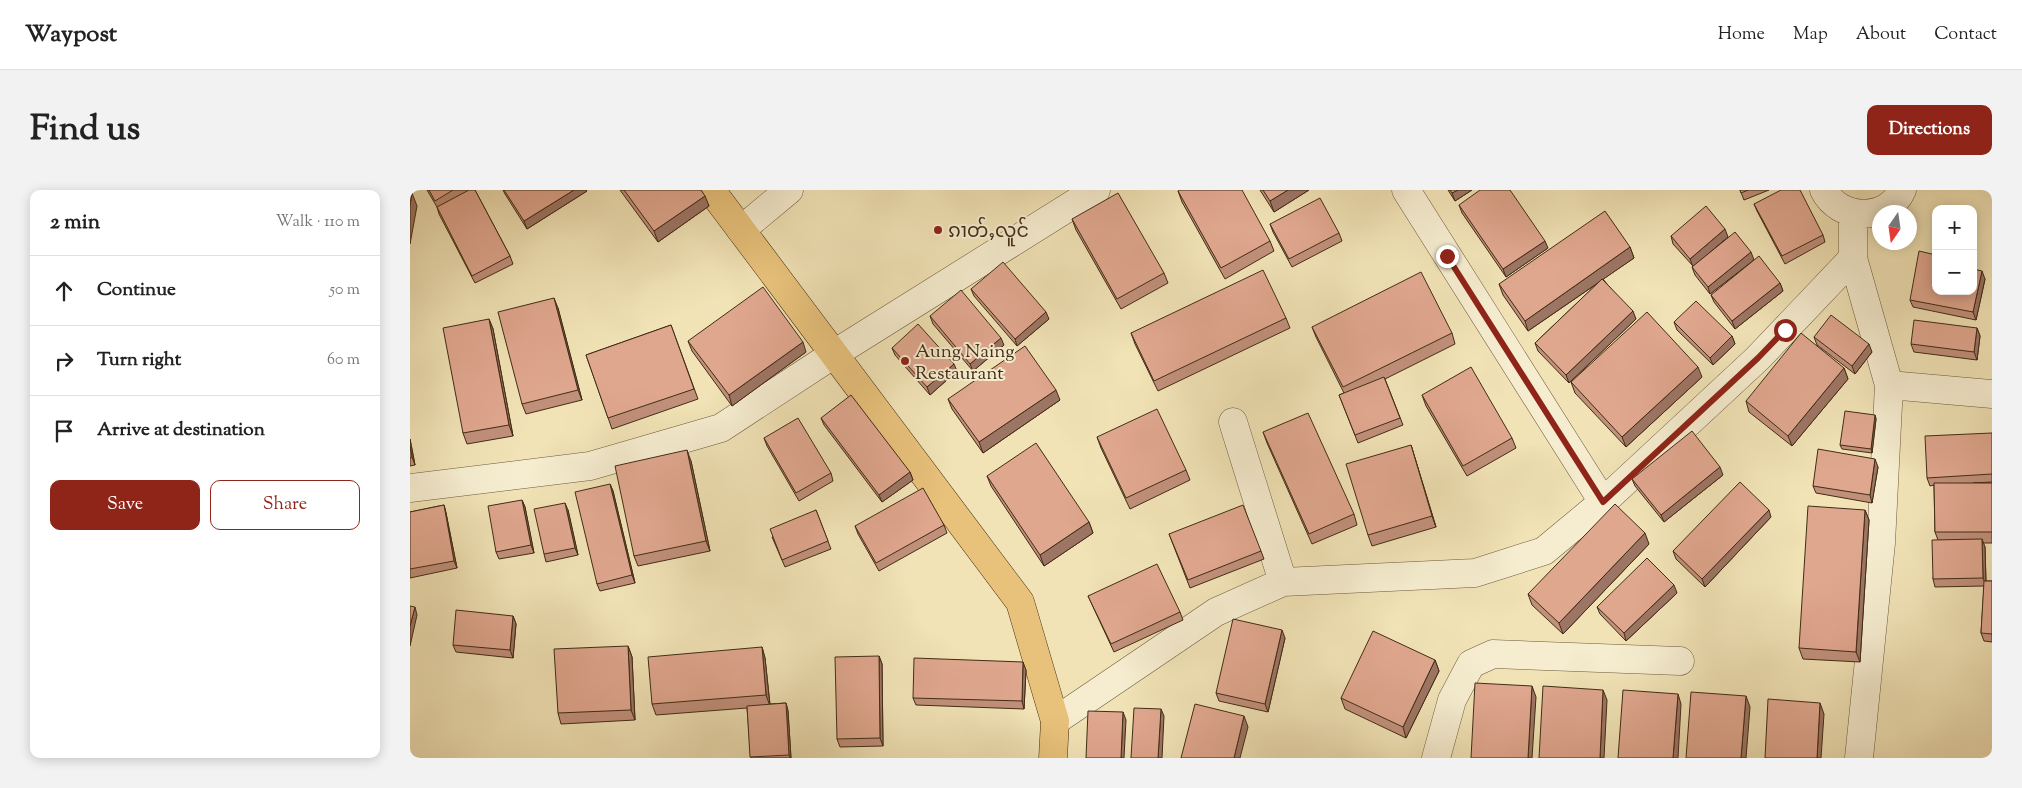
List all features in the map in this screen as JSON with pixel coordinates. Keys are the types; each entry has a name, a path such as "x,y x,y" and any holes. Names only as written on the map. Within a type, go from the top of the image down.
{"highway":[{"path":"711,190 1020,602 1055,721 1053,758"}],"street":[{"path":"741,230 789,190"},
{"path":"410,488 590,466 721,428 834,354 1096,190"},
{"path":"1406,190 1603,502"},
{"path":"1824,190 1836,206 1852,213 1868,214 1881,211 1894,202 1902,190"},
{"path":"1852,213 1852,258 1889,385 1881,543 1859,758"},
{"path":"1055,721 1216,612 1283,582 1326,578 1476,573 1544,551 1603,502 1758,358 1852,258"},
{"path":"1889,385 1992,394"},
{"path":"1233,422 1283,582"},
{"path":"1436,758 1452,700 1471,664 1493,654 1680,661"}],"building":[{"path":"429,190 453,190 435,201"},
{"path":"469,190 475,190 510,256 472,276 437,207"},
{"path":"504,190 574,190 524,221"},
{"path":"624,190 701,190 705,196 654,231"},
{"path":"1242,190 1270,241 1221,268 1178,191"},
{"path":"1263,190 1288,190 1270,201"},
{"path":"1480,190 1510,190 1545,241 1503,269 1459,205"},
{"path":"1781,190 1800,190 1823,235 1782,256 1754,204"},
{"path":"1118,193 1164,273 1117,299 1072,219"},
{"path":"1320,198 1339,233 1289,259 1270,224"},
{"path":"1706,206 1725,229 1690,259 1671,236"},
{"path":"1605,211 1630,247 1525,321 1499,284"},
{"path":"1735,232 1751,252 1708,287 1692,267"},
{"path":"1919,251 1932,254 1932,295 1977,295 1973,312 1910,300"},
{"path":"1759,256 1780,283 1732,321 1711,295"},
{"path":"1003,262 1046,312 1015,339 971,289"},
{"path":"1263,270 1286,318 1154,381 1131,333"},
{"path":"1977,270 1982,271 1977,294"},
{"path":"1421,272 1452,333 1343,387 1312,327"},
{"path":"1602,279 1633,311 1566,375 1535,343"},
{"path":"763,287 803,342 729,395 688,341"},
{"path":"961,290 1001,338 970,364 930,316"},
{"path":"554,298 578,390 522,404 498,312"},
{"path":"1696,301 1732,336 1710,358 1674,322"},
{"path":"1647,312 1698,367 1622,437 1571,382"},
{"path":"1831,315 1869,344 1852,366 1814,337"},
{"path":"489,319 509,425 463,433 443,328"},
{"path":"1914,320 1977,328 1974,352 1911,344"},
{"path":"918,324 954,364 927,387 892,348"},
{"path":"671,325 694,389 608,418 586,355"},
{"path":"1801,333 1844,368 1788,436 1746,401"},
{"path":"1025,346 1056,390 979,442 948,399"},
{"path":"1471,367 1512,438 1463,466 1422,395"},
{"path":"1384,377 1400,418 1355,435 1339,395"},
{"path":"851,395 910,472 879,495 821,418"},
{"path":"1157,409 1186,470 1126,498 1097,437"},
{"path":"1845,411 1875,415 1871,449 1840,445"},
{"path":"1308,413 1354,514 1309,534 1263,432"},
{"path":"798,418 831,473 796,493 764,438"},
{"path":"1692,431 1720,467 1661,515 1632,479"},
{"path":"1992,433 1992,474 1927,478 1925,436"},
{"path":"1036,443 1089,522 1040,555 987,476"},
{"path":"1411,445 1432,516 1368,535 1346,464"},
{"path":"1818,449 1875,459 1870,495 1813,486"},
{"path":"687,450 706,541 634,556 615,466"},
{"path":"1740,482 1769,510 1702,579 1673,551"},
{"path":"1934,483 1992,483 1992,532 1935,532"},
{"path":"610,484 632,575 597,584 575,492"},
{"path":"923,488 944,525 876,563 855,526"},
{"path":"522,500 531,545 496,552 488,506"},
{"path":"565,503 575,548 544,554 534,509"},
{"path":"1615,504 1645,533 1559,623 1528,594"},
{"path":"444,505 454,561 410,569 410,512"},
{"path":"1243,505 1261,551 1188,580 1169,534"},
{"path":"1808,506 1865,510 1856,652 1799,648"},
{"path":"816,510 828,541 782,560 770,529"},
{"path":"1982,539 1983,578 1933,579 1932,540"},
{"path":"1647,558 1674,585 1624,633 1597,607"},
{"path":"1157,564 1180,612 1111,644 1088,596"},
{"path":"1984,581 1992,581 1992,634 1981,633"},
{"path":"410,606 415,607 410,626"},
{"path":"456,610 513,616 510,650 453,645"},
{"path":"1233,619 1282,630 1265,704 1216,693"},
{"path":"1373,631 1435,660 1403,727 1341,698"},
{"path":"628,646 631,710 558,713 554,649"},
{"path":"762,647 766,695 652,704 648,657"},
{"path":"879,656 880,738 837,739 835,657"},
{"path":"914,658 1023,662 1022,701 913,698"},
{"path":"1475,683 1532,686 1528,758 1471,758"},
{"path":"1543,686 1603,690 1600,758 1539,758"},
{"path":"1623,690 1678,694 1673,758 1618,758"},
{"path":"1691,692 1746,696 1741,758 1686,758"},
{"path":"1768,699 1820,703 1817,758 1765,758"},
{"path":"786,703 789,755 750,757 747,706"},
{"path":"1195,704 1244,716 1234,758 1181,758"},
{"path":"1134,708 1161,709 1158,758 1131,758"},
{"path":"1088,711 1123,712 1121,758 1086,758"}],"place":[{"name":"ၵၢတ်ႇလူင်","path":"938,230"},
{"name":"Aung Naing Restaurant","path":"905,361"}],"route":[{"path":"1447,256 1603,502 1758,358 1785,330"}]}
